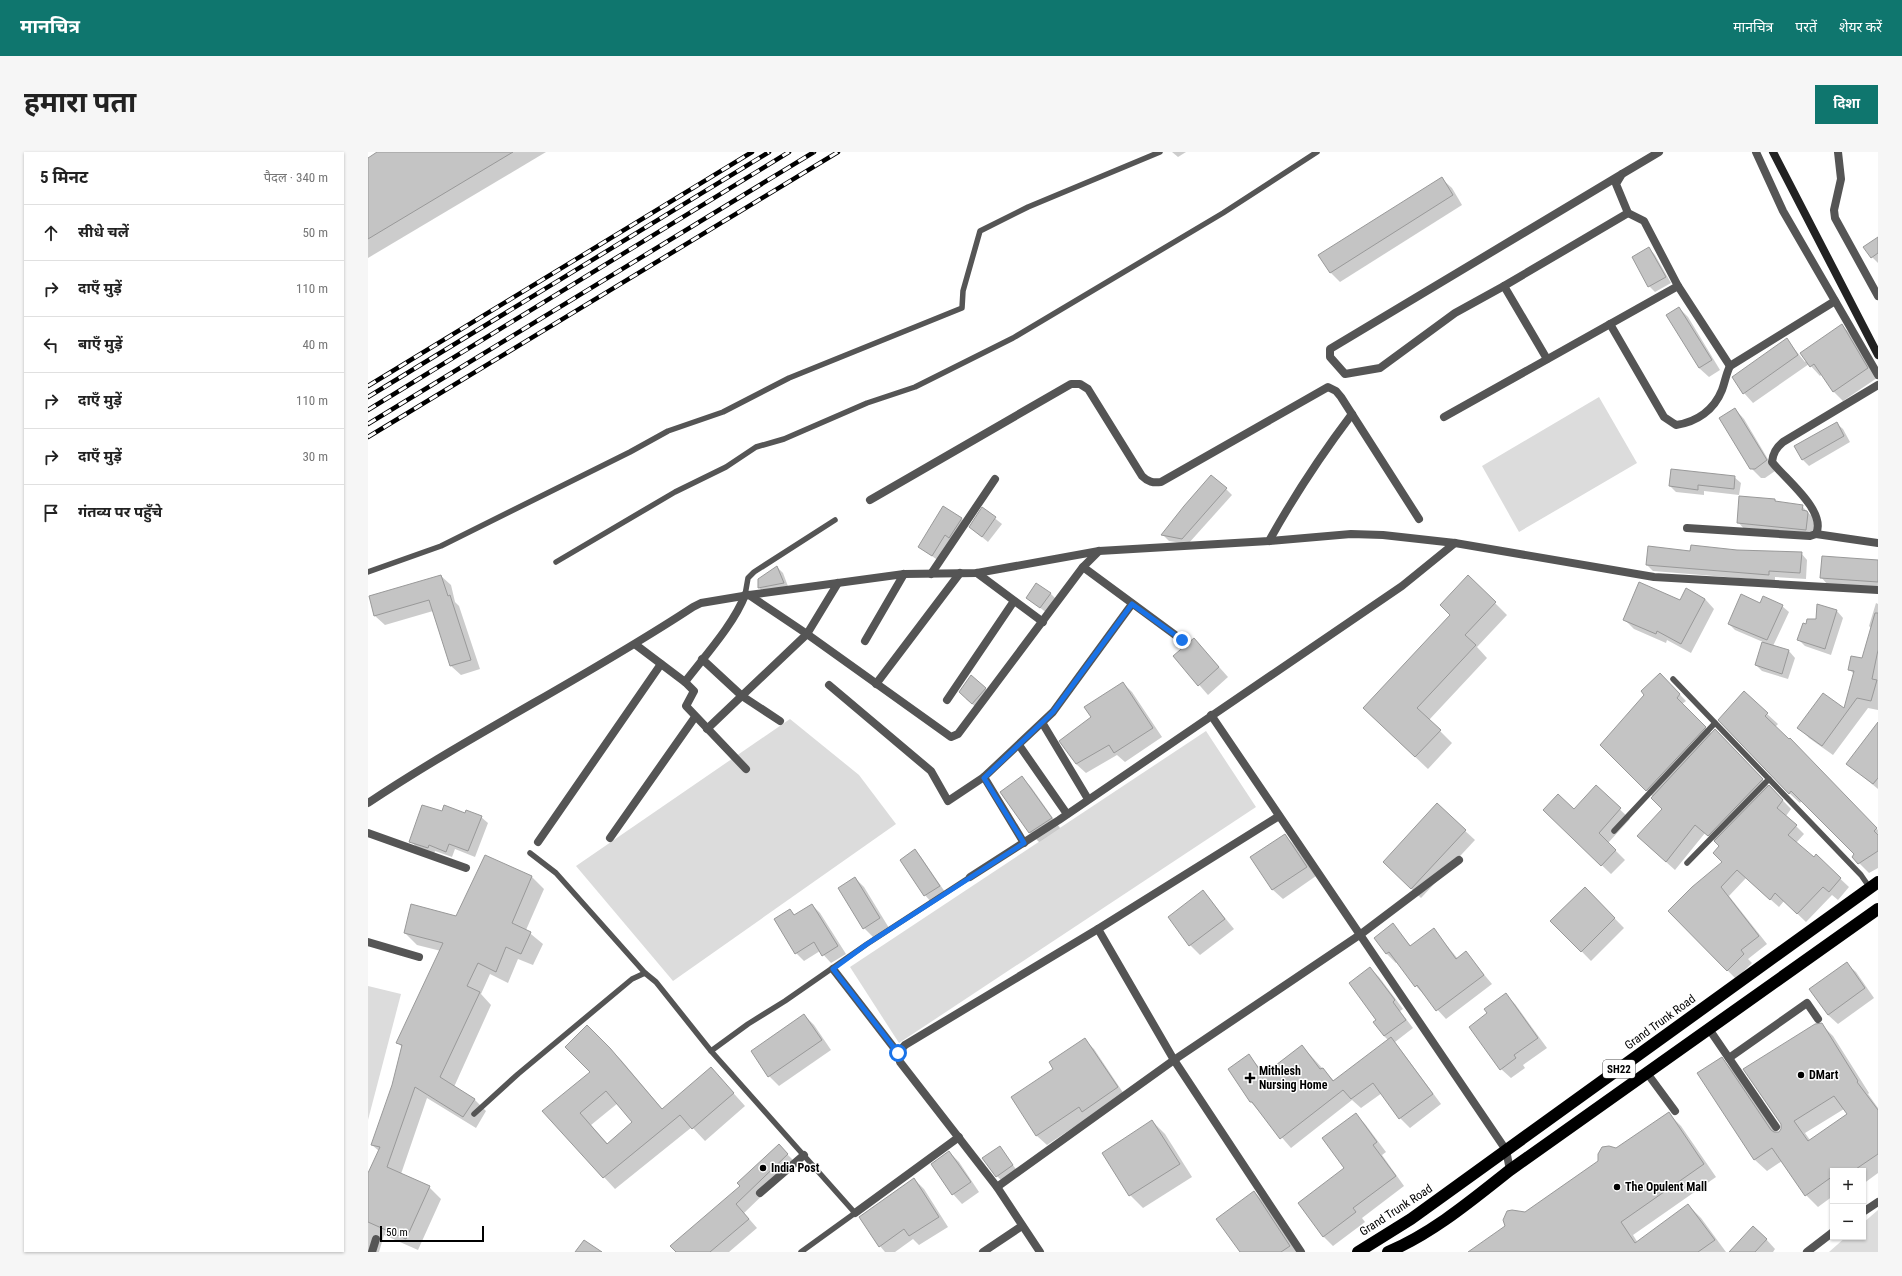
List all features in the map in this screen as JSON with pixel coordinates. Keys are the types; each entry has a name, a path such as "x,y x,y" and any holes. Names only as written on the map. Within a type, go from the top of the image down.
{"highway":[{"name":"Grand Trunk Road","path":"1358,1252 1411,1219 1874,885"},
{"name":"SH22","path":"1388,1252 1415,1239 1466,1205 1510,1170 1878,909"}],"street":[{"path":"1628,213 1456,313 1380,368 1345,374 1330,358 1330,349 1659,152"},
{"path":"1756,152 1783,211 1878,375"},
{"path":"1773,152 1878,356"},
{"path":"1838,152 1841,179 1834,210 1835,218 1878,296"},
{"path":"1622,174 1616,184 1628,213 1644,221 1678,286 1730,366"},
{"path":"1504,286 1547,359"},
{"path":"1444,417 1678,286"},
{"path":"1610,324 1664,417 1676,425 1693,420 1707,413 1716,401 1730,366 1835,301"},
{"path":"870,500 1071,384 1080,384 1088,389 1142,476 1147,481 1153,483 1161,482 1328,387 1336,391 1352,414 1419,519"},
{"path":"1816,534 1819,528 1818,522 1801,493 1772,462 1773,455 1777,447 1783,442 1878,386"},
{"path":"1269,541 1296,494 1352,414"},
{"path":"931,574 995,479"},
{"path":"1687,528 1810,536 1816,534 1878,543"},
{"path":"368,803 412,773 636,645 701,603 747,595 904,574 977,573 1099,551 1269,541 1351,534 1383,535 1455,543 1654,577 1878,590"},
{"path":"970,878 1067,814 1402,586 1455,543"},
{"path":"747,595 807,634 950,737 958,734 1083,567 1099,551"},
{"path":"1083,567 1182,640"},
{"path":"876,684 960,573"},
{"path":"977,573 1043,622"},
{"path":"865,641 904,574"},
{"path":"707,729 807,634 838,583"},
{"path":"685,682 747,595"},
{"path":"948,700 1014,601"},
{"path":"829,685 931,771 948,801 984,778 1043,724 1132,604"},
{"path":"636,645 685,682 694,691 686,706 746,769"},
{"path":"702,659 742,696 780,721"},
{"path":"538,842 661,664"},
{"path":"1211,715 1361,934 1506,1150 1510,1170"},
{"path":"610,838 695,717"},
{"path":"1043,724 1088,799"},
{"path":"1019,745 1067,814"},
{"path":"984,778 1024,843"},
{"path":"898,1053 904,1045 1098,929 1279,816"},
{"path":"368,833 466,868"},
{"path":"997,1187 1174,1060 1361,934 1459,860"},
{"path":"1098,929 1174,1060 1301,1252"},
{"path":"368,942 420,957"},
{"path":"833,969 898,1053 900,1062 997,1187 1040,1252"},
{"path":"1729,1058 1807,1003 1818,1019"},
{"path":"1709,1029 1776,1127"},
{"path":"1648,1073 1675,1111"},
{"path":"855,1213 959,1137"},
{"path":"760,1193 804,1155"},
{"path":"1866,1210 1878,1202"},
{"path":"983,1252 1022,1226"},
{"path":"1807,1252 1830,1234"},
{"path":"372,1252 376,1239"}],"lane":[{"path":"368,572 441,546 630,452 668,431 722,412 789,378 962,308 963,291 980,231 1028,207 1160,152"},
{"path":"556,562 675,492 726,467 756,447 784,438 868,403 915,387 1013,338 1223,213 1318,152"},
{"path":"747,595 748,578 754,572 835,520"},
{"path":"1674,679 1861,875 1874,885"},
{"path":"1614,831 1715,723"},
{"path":"1687,862 1769,779"},
{"path":"530,853 556,873 645,973 656,982 711,1051 855,1213 801,1252"},
{"path":"711,1051 748,1024 833,969 867,944 970,878"},
{"path":"474,1114 518,1074 632,978 645,973"}],"shaded area":[{"path":"1599,397 1637,463 1519,532 1482,466"},
{"path":"790,719 859,775 896,824 673,981 576,866"},
{"path":"1206,731 1256,807 899,1043 850,967"},
{"path":"368,986 401,994 368,1120"},
{"path":"1878,1210 1878,1252 1829,1252 1843,1240 1866,1240 1866,1220"}],"building":[{"path":"377,152 513,152 368,239 368,158"},
{"path":"1442,177 1453,195 1330,273 1318,255"},
{"path":"1878,237 1878,253 1871,258 1863,247"},
{"path":"1649,247 1666,277 1648,287 1632,257"},
{"path":"1679,307 1712,360 1699,368 1666,315"},
{"path":"1842,324 1868,368 1833,392 1814,364 1810,367 1800,353"},
{"path":"1787,338 1798,355 1743,394 1732,377"},
{"path":"1735,408 1767,460 1755,469 1750,469 1719,418"},
{"path":"1837,422 1844,436 1802,460 1794,446"},
{"path":"1671,469 1735,476 1734,489 1698,485 1698,490 1669,486"},
{"path":"1211,475 1227,488 1182,539 1161,535 1184,506"},
{"path":"1739,496 1775,499 1775,501 1803,505 1802,510 1807,511 1808,513 1806,530 1737,523"},
{"path":"943,506 962,518 949,538 945,535 932,556 918,547"},
{"path":"982,507 996,517 982,537 969,527"},
{"path":"1691,545 1737,550 1802,552 1800,573 1769,571 1769,575 1646,565 1648,546 1690,551"},
{"path":"1822,556 1878,560 1878,582 1820,578"},
{"path":"777,566 784,583 758,588 758,579"},
{"path":"441,575 448,596 450,595 471,660 450,666 429,600 374,616 369,596"},
{"path":"1468,575 1496,602 1465,635 1476,645 1417,708 1441,730 1415,757 1363,708 1450,615 1440,605"},
{"path":"1639,582 1680,600 1686,588 1705,599 1681,644 1657,631 1656,634 1623,620"},
{"path":"1036,583 1051,593 1040,608 1026,598"},
{"path":"1741,594 1760,603 1763,596 1783,605 1767,640 1728,624"},
{"path":"1817,604 1837,610 1825,649 1797,640 1803,623 1806,624 1807,619 1816,619"},
{"path":"1875,613 1878,613 1878,650 1872,679 1877,680 1871,701 1857,698 1822,746 1797,728 1823,693 1844,708 1854,671 1848,670 1851,656 1862,658"},
{"path":"1194,638 1219,667 1198,686 1173,656"},
{"path":"1762,642 1789,650 1782,674 1755,665"},
{"path":"1660,673 1680,694 1677,698 1706,727 1646,791 1600,745 1644,695 1641,691"},
{"path":"971,675 986,688 972,704 959,692"},
{"path":"1123,682 1153,728 1114,753 1109,745 1076,764 1059,741 1091,717 1084,707"},
{"path":"1744,691 1768,713 1765,716 1789,739 1790,738 1877,828 1874,831 1878,835 1878,851 1858,864 1852,857 1854,854 1791,791 1789,794 1718,720"},
{"path":"1878,722 1878,778 1873,784 1846,764"},
{"path":"1715,729 1763,779 1708,836 1695,825 1666,862 1637,836 1662,809 1651,798"},
{"path":"1022,776 1052,818 1029,833 1000,792"},
{"path":"1596,785 1621,808 1599,833 1616,850 1601,866 1543,810 1558,794 1574,809"},
{"path":"1769,785 1783,800 1777,808 1797,825 1788,835 1814,857 1816,854 1841,878 1829,892 1823,887 1797,914 1775,893 1770,900 1737,870 1721,887 1759,936 1741,950 1744,954 1727,971 1668,911 1692,887 1722,862 1713,853 1719,846 1714,841"},
{"path":"1437,803 1466,830 1411,889 1383,862"},
{"path":"422,805 442,811 444,805 465,813 466,810 482,816 468,851 449,844 446,852 429,845 428,848 409,842"},
{"path":"1285,834 1307,867 1272,890 1250,857"},
{"path":"915,849 940,886 924,896 900,860"},
{"path":"485,855 532,876 512,923 531,932 521,954 506,947 496,972 478,963 467,986 480,992 440,1077 475,1099 463,1117 415,1087 387,1167 430,1186 406,1239 368,1222 368,1173 380,1147 371,1145 392,1085 402,1045 396,1043 443,943 404,933 411,904 456,916"},
{"path":"855,877 880,918 863,929 838,888"},
{"path":"1585,887 1615,918 1581,952 1550,921"},
{"path":"1203,890 1225,919 1189,946 1168,917"},
{"path":"812,904 838,946 822,956 814,942 795,954 774,919 790,909 794,915"},
{"path":"1393,923 1410,946 1434,928 1456,959 1466,951 1484,975 1436,1011 1417,985 1415,987 1389,952 1386,954 1374,938"},
{"path":"1847,962 1865,988 1828,1015 1809,989"},
{"path":"1370,967 1395,1000 1393,1002 1406,1020 1384,1036 1373,1022 1376,1020 1349,983"},
{"path":"1506,993 1538,1038 1514,1055 1516,1058 1500,1070 1469,1027 1487,1013 1484,1009"},
{"path":"804,1014 822,1040 768,1077 751,1051"},
{"path":"1822,1023 1858,1081 1857,1082 1878,1110 1878,1154 1857,1168 1830,1168 1830,1178 1805,1196 1772,1148 1754,1160 1697,1073 1722,1057 1771,1130 1774,1132 1779,1132 1781,1129 1781,1124 1743,1069 1815,1024","holes":["1834,1096 1847,1114 1808,1141 1794,1121"]},
{"path":"587,1025 610,1048 662,1109 711,1067 734,1093 692,1129 680,1115 603,1178 542,1111 590,1072 565,1047","holes":["606,1091 632,1122 607,1144 580,1113"]},
{"path":"1391,1037 1433,1094 1399,1119 1373,1083 1351,1099 1343,1090 1280,1139 1252,1102 1250,1102 1228,1069 1249,1054 1263,1075 1302,1045 1320,1069 1323,1068 1333,1081"},
{"path":"1085,1038 1118,1087 1082,1112 1079,1107 1036,1136 1011,1097 1053,1069 1049,1062"},
{"name":"The Opulent Mall","path":"1669,1112 1704,1164 1621,1222 1635,1243 1688,1204 1715,1240 1698,1252 1468,1252 1505,1226 1503,1220 1507,1211 1512,1210 1525,1212 1598,1161 1598,1154 1602,1147 1609,1146 1616,1148"},
{"path":"1356,1113 1377,1142 1373,1145 1396,1176 1353,1208 1356,1212 1323,1237 1298,1203 1344,1168 1322,1138"},
{"path":"1152,1120 1180,1164 1129,1196 1102,1153"},
{"path":"779,1144 788,1154 736,1204 749,1219 710,1252 676,1252 670,1246 740,1186 737,1183"},
{"path":"1000,1146 1013,1165 996,1177 982,1158"},
{"path":"949,1151 971,1182 952,1195 931,1164"},
{"path":"914,1178 939,1217 909,1236 904,1229 879,1247 859,1217"},
{"path":"1254,1191 1290,1246 1281,1252 1240,1252 1216,1219"},
{"path":"1753,1226 1767,1239 1755,1252 1729,1252"},
{"path":"584,1240 602,1252 575,1252"}],"railway":[{"path":"368,386 752,152"},
{"path":"368,397 769,152"},
{"path":"368,410 789,152"},
{"path":"368,424 814,152"},
{"path":"368,437 838,152"}],"place":[{"name":"DMart","path":"1801,1075"},
{"name":"Mithlesh Nursing Home","path":"1250,1078"},
{"name":"India Post","path":"763,1168"},
{"name":"The Opulent Mall","path":"1617,1187"}],"route":[{"path":"898,1053 833,969 867,944 1024,843 984,778 1043,724 1132,604 1182,640"}]}
